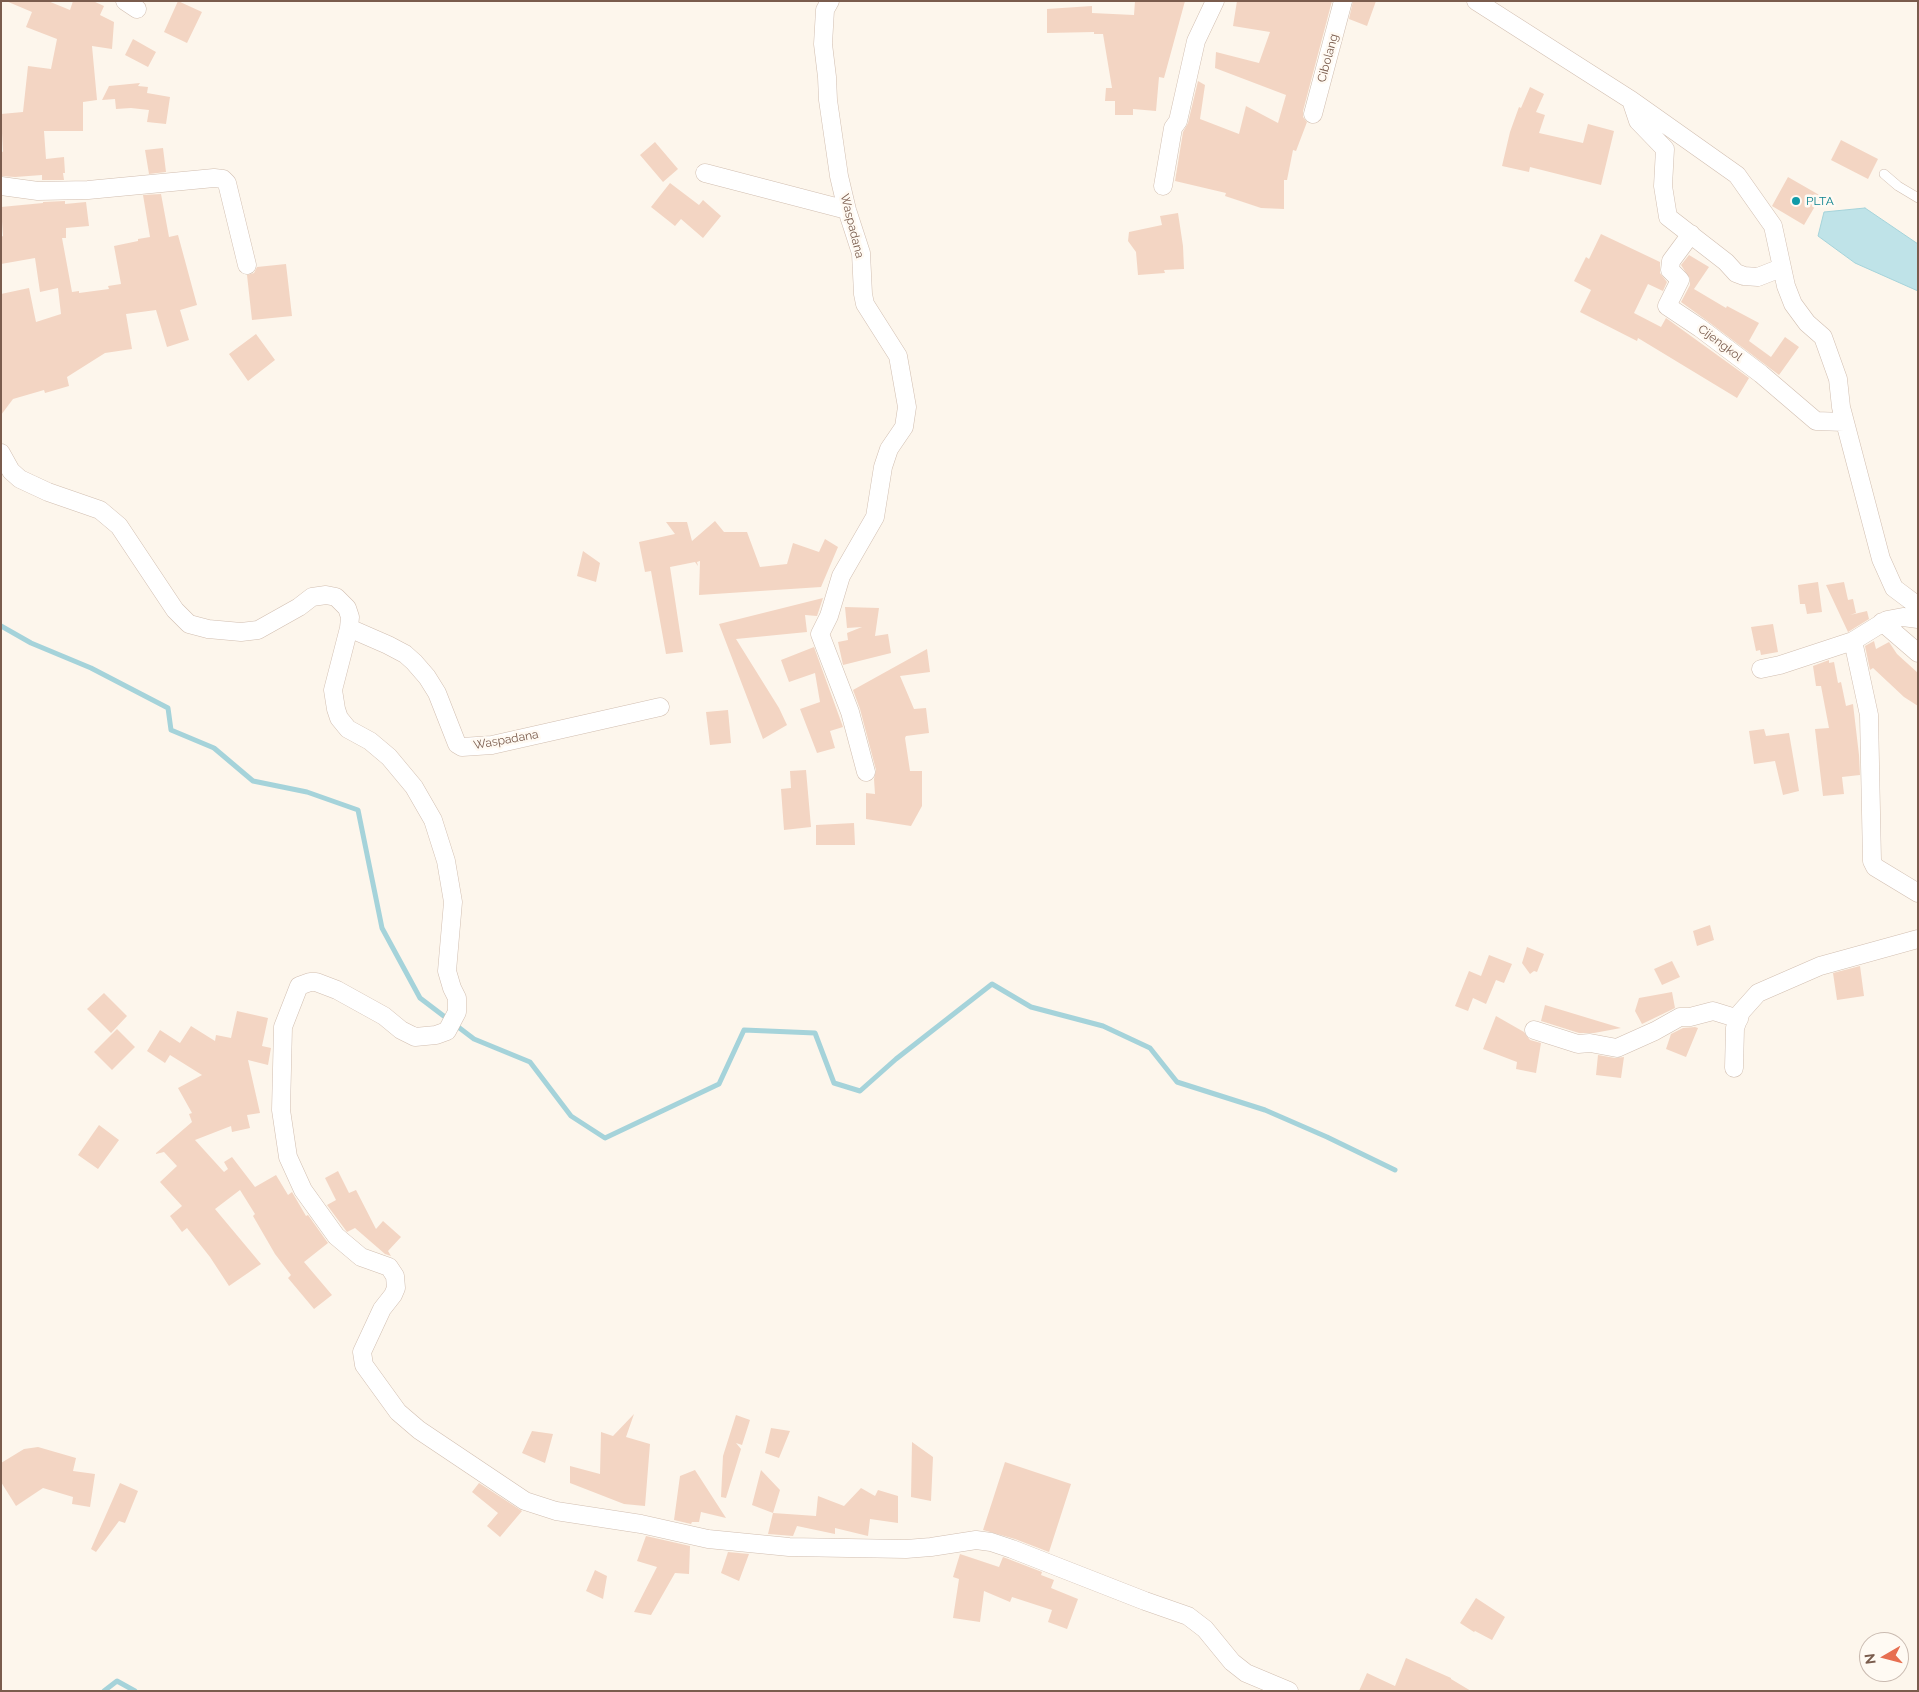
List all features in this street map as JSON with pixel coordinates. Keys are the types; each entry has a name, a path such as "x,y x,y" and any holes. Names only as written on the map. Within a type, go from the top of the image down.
{"street":[{"name":"Waspadana","path":"830,1 825,10 822,44 828,77 828,100 839,176 847,210 861,253 861,283 866,304 898,356 907,406 904,427 889,449 883,467 875,517 841,576 830,616 820,634 850,712 866,772"},
{"path":"1163,186 1173,128 1178,121 1196,42 1215,1"},
{"name":"Cibolang","path":"1313,114 1343,1"},
{"path":"1476,1 1631,100 1737,174 1773,226 1789,297 1807,323 1823,337 1838,379 1844,422 1881,559 1894,588 1918,606"},
{"path":"1631,100 1638,121 1664,150 1663,186 1668,218 1726,262 1736,273 1744,276 1758,277 1782,268"},
{"path":"705,173 847,210"},
{"path":"1,186 38,190 88,190 214,178 223,179 227,184 248,265"},
{"name":"Cijengkol","path":"1691,234 1671,261 1670,270 1680,280 1667,306 1700,328 1761,374 1816,420 1844,422"},
{"path":"1,452 11,471 20,479 48,492 100,510 119,526 175,610 189,624 208,629 241,632 258,630 291,612 312,597 326,595 336,598 347,608 350,617 349,628 333,690 336,709 339,718 348,730 370,741 389,757 414,787 433,820 446,861 453,902 447,971 458,1005 451,1024 436,1035 416,1037 401,1030 384,1016 337,990 316,982 299,986 284,1027 281,1110 288,1157 303,1190 336,1236 361,1257 388,1266 393,1271 396,1288 382,1309 362,1352 364,1365 398,1412 419,1430 525,1501 556,1511 641,1524 708,1538 789,1547 906,1548 931,1547 976,1540 1005,1547 1188,1616 1205,1629 1232,1662 1246,1673 1289,1691"},
{"path":"1762,669 1853,641 1887,620 1903,618 1918,620"},
{"path":"1882,622 1918,653"},
{"name":"Waspadana","path":"349,628 388,644 414,662 436,693 457,744 462,747 492,745 660,707"},
{"path":"1853,641 1869,715 1872,861 1876,866 1918,893"},
{"path":"1734,1068 1736,1028 1741,1012 1758,993 1820,966 1918,939"},
{"path":"1534,1030 1578,1044 1590,1043 1617,1048 1656,1031 1680,1017 1690,1017 1713,1011 1739,1019"}],"lane":[{"path":"1884,174 1898,186 1918,198"}],"water":[{"path":"1865,208 1918,244 1918,291 1855,263 1818,236 1824,212"}],"building":[{"path":"6,1 48,1 70,10 73,1 93,1 104,6 100,15 114,22 112,49 92,46 97,100 83,102 83,131 44,131 46,159 64,157 64,180 42,180 42,175 1,176 1,151 3,152 1,114 23,112 28,66 51,69 57,39 26,27 32,12"},
{"path":"178,1 202,12 187,43 164,32"},
{"path":"1135,1 1185,1 1164,78 1159,77 1156,111 1133,109 1133,115 1115,115 1115,101 1105,101 1106,88 1112,88 1103,34 1094,34 1094,32 1047,33 1047,9 1092,6 1092,13 1134,15"},
{"path":"1237,1 1332,1 1303,111 1303,117 1307,122 1296,151 1293,150 1287,180 1284,180 1284,209 1261,208 1225,196 1226,193 1175,181 1183,132 1188,123 1198,81 1205,85 1200,119 1239,134 1246,106 1278,123 1286,95 1215,68 1216,52 1259,63 1270,32 1233,26"},
{"path":"1353,1 1376,1 1367,26 1349,19"},
{"path":"133,39 156,52 148,67 125,55"},
{"path":"140,83 138,86 148,87 147,93 170,97 166,124 147,122 149,110 116,109 115,99 102,100 109,86"},
{"path":"1530,87 1544,94 1536,112 1545,115 1539,133 1583,143 1588,124 1614,131 1601,185 1530,167 1529,172 1502,166 1510,132 1519,107 1521,108"},
{"path":"1841,140 1878,159 1868,179 1831,160"},
{"path":"655,142 678,169 663,182 640,155"},
{"path":"163,148 166,172 149,174 145,150"},
{"name":"PLTA","path":"1788,177 1821,196 1804,225 1772,206"},
{"path":"670,183 699,205 703,200 721,216 703,238 681,219 675,226 651,207"},
{"path":"161,194 169,237 178,235 197,305 180,310 189,340 167,347 156,310 126,314 132,349 105,353 67,377 69,386 45,393 44,390 13,399 1,415 1,294 29,288 36,322 61,314 58,288 40,292 35,258 1,264 1,237 3,236 1,207 43,202 65,201 65,204 86,202 89,226 66,228 66,238 62,238 72,292 79,291 79,293 109,289 108,286 121,284 114,246 150,237 143,195"},
{"path":"1178,213 1184,269 1164,270 1165,273 1138,275 1136,252 1128,241 1129,232 1162,225 1160,216"},
{"path":"1601,234 1660,262 1660,273 1667,282 1663,291 1648,284 1634,313 1661,327 1666,318 1749,378 1737,398 1638,338 1637,341 1580,312 1591,290 1574,281 1586,257 1589,259"},
{"path":"1689,255 1709,267 1694,289 1726,308 1727,306 1759,323 1749,341 1771,357 1785,337 1799,347 1779,375 1681,302 1690,285 1690,279 1681,265"},
{"path":"286,264 292,316 252,320 247,275 254,273 257,267"},
{"path":"256,334 275,360 248,381 229,354"},
{"path":"715,521 724,532 747,532 760,567 787,564 793,543 819,552 825,539 838,547 821,587 699,595 700,561 697,562 698,566 695,562 670,567 683,652 666,654 651,571 645,572 639,542 675,534 666,522 687,522 692,541"},
{"path":"583,551 600,563 596,582 577,576"},
{"path":"1818,582 1822,612 1807,614 1805,604 1800,604 1798,585"},
{"path":"1844,582 1848,600 1853,599 1856,613 1850,615 1867,611 1869,619 1848,632 1826,585"},
{"path":"823,598 817,616 805,615 807,632 736,639 779,708 787,725 763,739 719,624"},
{"path":"845,607 879,608 875,636 888,634 891,653 843,665 838,642 848,640 847,633 862,627 847,628"},
{"path":"1773,624 1778,652 1761,655 1760,650 1756,651 1751,627"},
{"path":"1874,641 1876,649 1889,642 1897,654 1918,673 1918,706 1904,697 1873,668 1870,670 1865,646"},
{"path":"814,647 843,727 830,731 835,748 817,753 800,709 820,702 815,673 789,682 781,660"},
{"path":"927,649 930,672 900,676 914,709 926,708 929,733 906,736 905,738 910,771 922,771 922,806 911,826 866,819 866,793 875,794 874,779 876,770 853,690"},
{"path":"1829,660 1829,663 1834,662 1838,683 1841,682 1846,706 1853,704 1860,775 1842,777 1844,794 1823,796 1815,729 1829,728 1821,686 1816,686 1813,666"},
{"path":"728,710 731,743 710,745 706,712"},
{"path":"1764,729 1766,736 1789,733 1799,791 1783,795 1775,761 1754,764 1749,731"},
{"path":"806,770 811,827 784,830 781,789 791,788 790,771"},
{"path":"854,823 855,845 816,845 816,825"},
{"path":"1710,925 1714,940 1697,946 1693,931"},
{"path":"1527,947 1544,954 1537,972 1534,971 1530,974 1522,963"},
{"path":"1489,955 1512,964 1504,983 1496,980 1486,1004 1473,998 1468,1011 1455,1006 1469,971 1481,976"},
{"path":"1672,961 1680,977 1662,985 1654,969"},
{"path":"1860,966 1864,996 1837,1000 1833,973"},
{"path":"1672,992 1675,1008 1642,1024 1635,1011 1639,998"},
{"path":"104,993 127,1016 111,1033 87,1009"},
{"path":"1545,1005 1621,1028 1594,1033 1579,1033 1541,1021"},
{"path":"237,1011 268,1018 262,1046 271,1048 268,1065 248,1060 260,1113 247,1115 250,1128 232,1132 231,1126 195,1140 224,1172 228,1169 224,1162 232,1157 255,1187 276,1175 288,1195 292,1192 306,1216 308,1215 328,1243 304,1262 332,1295 314,1309 288,1278 291,1275 275,1254 253,1216 255,1214 240,1190 215,1209 261,1264 229,1286 210,1257 187,1228 182,1232 170,1216 182,1206 160,1182 177,1166 164,1152 156,1153 192,1122 189,1114 192,1113 178,1088 202,1075 170,1055 165,1063 147,1051 160,1030 180,1043 191,1026 215,1041 216,1035 231,1038"},
{"path":"1496,1016 1524,1032 1530,1040 1541,1043 1536,1073 1516,1069 1517,1062 1483,1049"},
{"path":"1683,1028 1698,1028 1686,1057 1666,1049 1671,1034"},
{"path":"117,1029 135,1047 112,1070 94,1052"},
{"path":"1598,1055 1615,1058 1624,1057 1621,1078 1596,1075"},
{"path":"99,1125 119,1140 98,1169 78,1155"},
{"path":"338,1171 349,1193 356,1190 376,1229 383,1221 401,1237 388,1251 391,1256 385,1254 355,1228 347,1232 327,1205 336,1200 325,1178"},
{"path":"634,1414 626,1437 650,1444 645,1506 624,1504 570,1483 570,1466 600,1474 601,1432 613,1436"},
{"path":"736,1415 750,1420 742,1445 736,1443 741,1449 726,1498 721,1497 723,1456"},
{"path":"771,1428 790,1431 779,1458 765,1453"},
{"path":"532,1431 553,1434 545,1463 522,1453"},
{"path":"912,1442 933,1457 931,1501 911,1497"},
{"path":"38,1447 76,1458 73,1471 95,1474 90,1507 72,1504 73,1497 43,1488 16,1506 1,1482 1,1463 24,1449"},
{"path":"1005,1462 1071,1484 1049,1552 1015,1539 983,1530"},
{"path":"695,1470 726,1518 701,1512 699,1522 692,1522 691,1524 674,1520 680,1476"},
{"path":"761,1470 780,1490 773,1513 752,1505"},
{"path":"120,1483 138,1491 125,1523 119,1521 96,1552 91,1549"},
{"path":"479,1483 522,1511 500,1537 487,1526 498,1513 472,1492"},
{"path":"861,1488 875,1496 878,1490 898,1496 898,1523 870,1519 868,1536 835,1528 835,1534 797,1526 793,1536 768,1534 773,1513 816,1516 818,1496 844,1506"},
{"path":"646,1536 690,1546 689,1574 675,1573 651,1615 634,1612 657,1567 637,1561"},
{"path":"728,1552 749,1554 739,1581 721,1573"},
{"path":"960,1554 999,1567 1003,1557 1042,1572 1041,1575 1054,1580 1051,1588 1078,1599 1067,1629 1048,1622 1052,1610 1012,1597 1010,1602 984,1591 980,1622 953,1618 959,1579 953,1577"},
{"path":"595,1570 607,1576 603,1599 586,1591"},
{"path":"1476,1598 1505,1617 1492,1640 1460,1623"},
{"path":"1406,1658 1451,1678 1471,1691 1359,1691 1367,1673 1395,1686"}],"waterway":[{"path":"1,626 31,643 91,668 168,708 171,730 214,748 253,781 307,792 358,810 382,928 420,998 474,1039 530,1062 571,1116 605,1138 719,1084 744,1030 815,1033 834,1083 860,1091 896,1059 992,984 1031,1007 1103,1026 1150,1048 1177,1082 1265,1110 1395,1170"},
{"path":"104,1691 117,1681 135,1691"}],"place":[{"name":"PLTA","path":"1796,201"}]}
